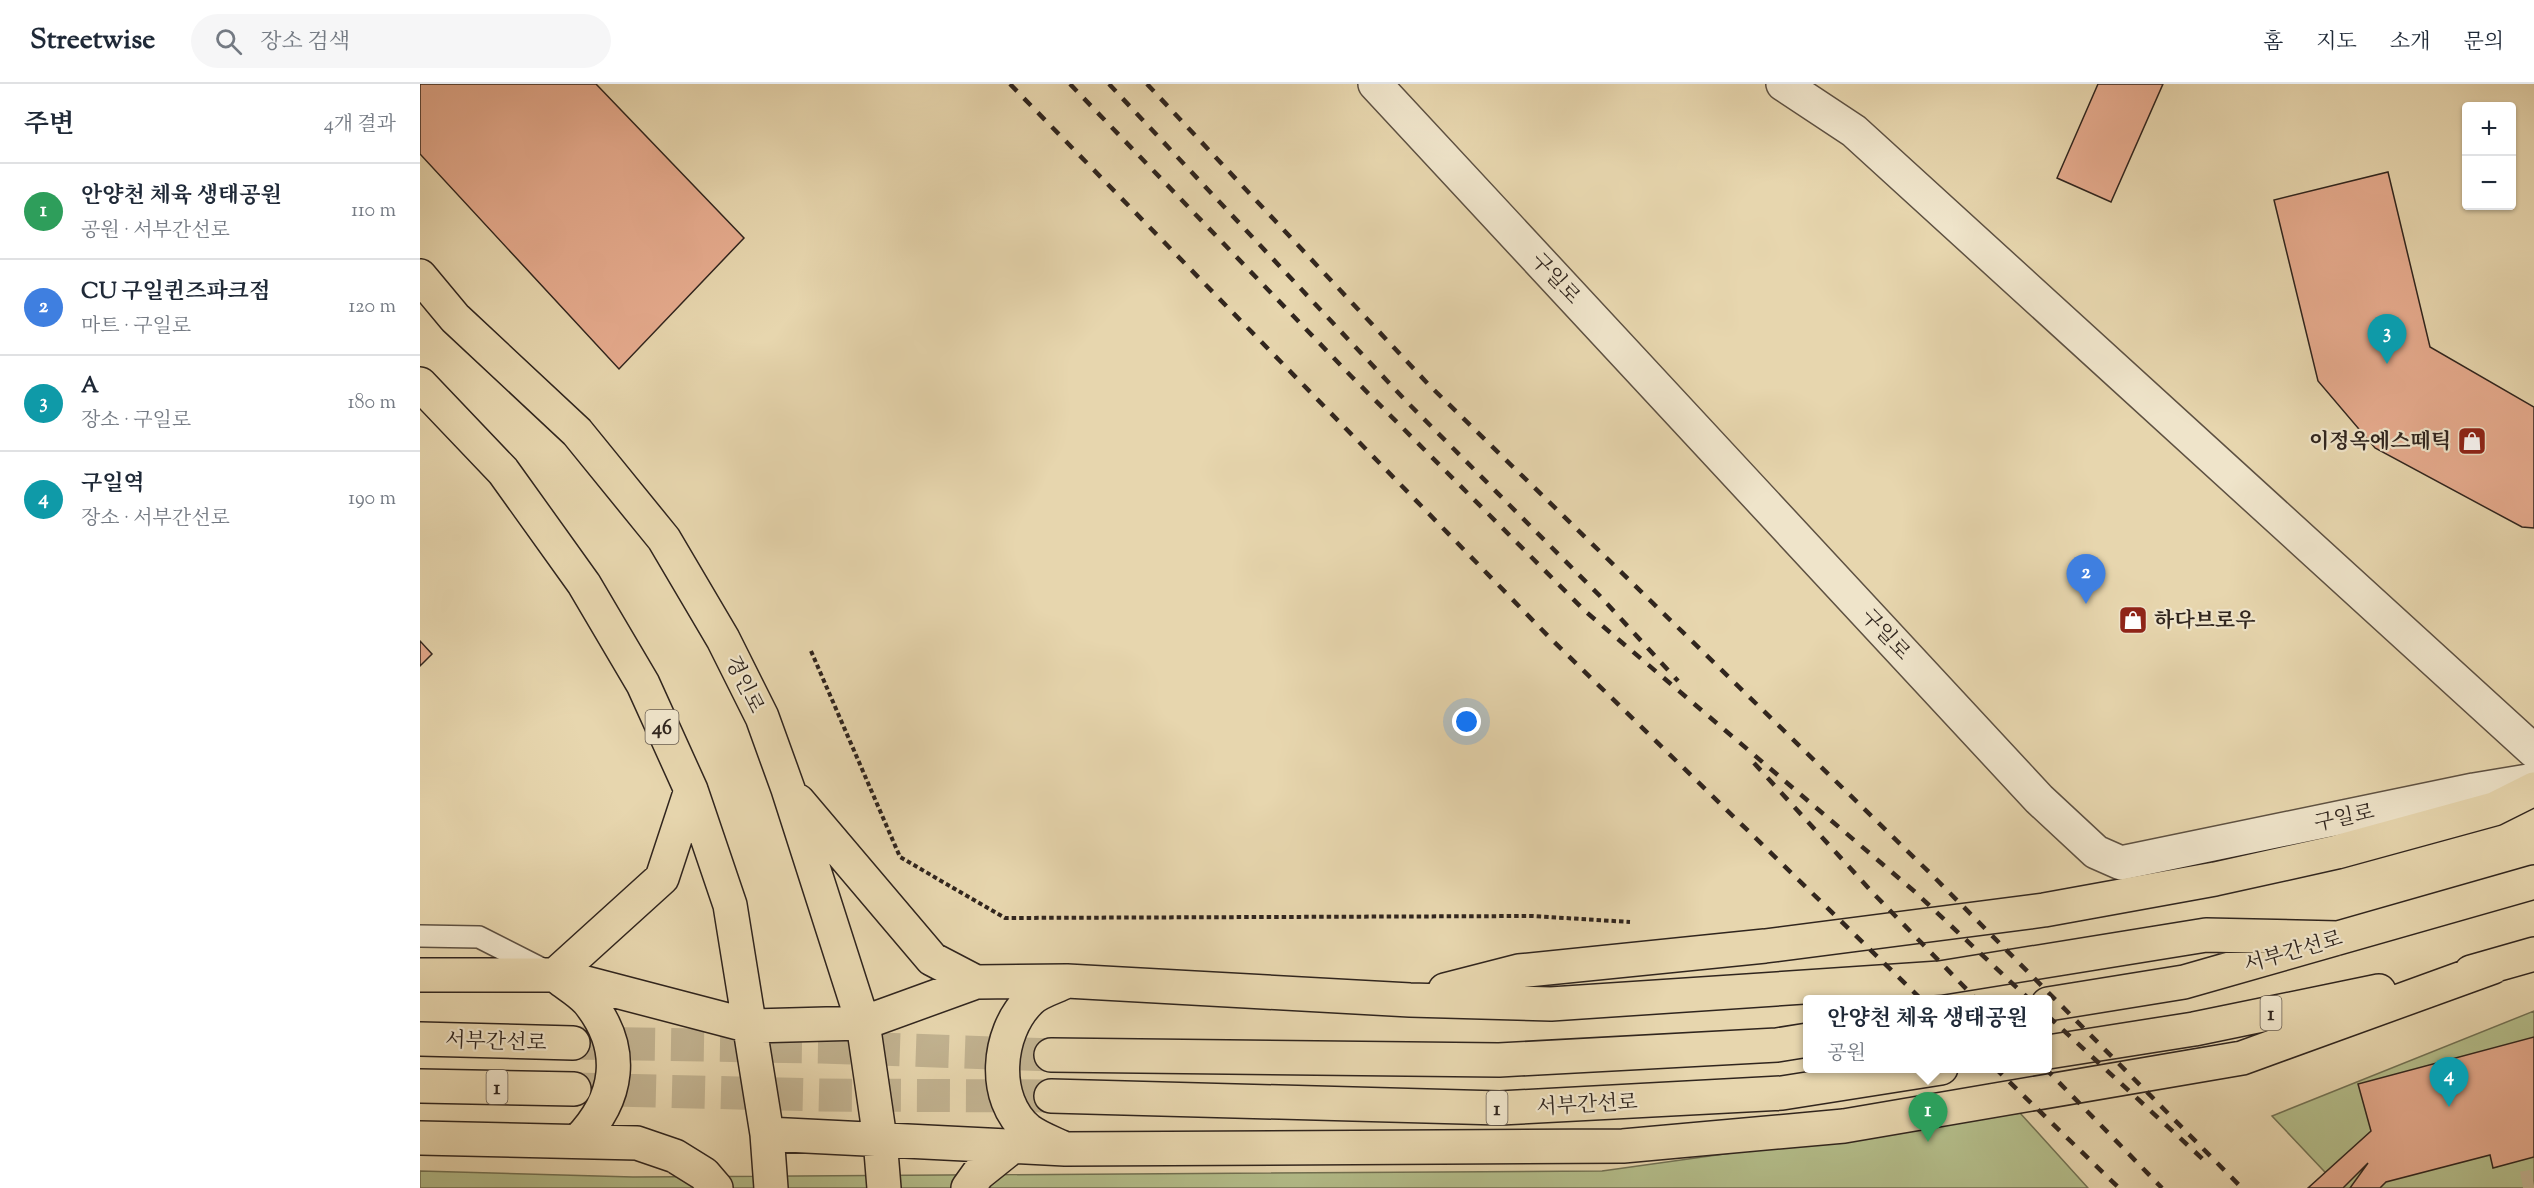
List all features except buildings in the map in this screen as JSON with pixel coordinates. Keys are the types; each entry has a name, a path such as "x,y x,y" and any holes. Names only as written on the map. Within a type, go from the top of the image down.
{"main road":[{"name":"경인로","path":"420,276 455,318 578,432 664,539 723,639 762,717 788,789 862,1023 880,1139 884,1188"},
{"name":"46","path":"420,384 503,471 584,584 644,684 691,790 730,905 767,1134 771,1188"},
{"path":"788,789 932,959 976,981"},
{"path":"1410,1000 1519,971 1765,946 2044,910 2215,879 2337,852 2494,809 2534,789"},
{"path":"555,975 662,878 691,790"},
{"name":"서부간선로","path":"2052,1003 2184,982 2534,882"},
{"path":"420,975 555,975 750,1026 862,1023 976,981 1067,981 1410,1000 1551,1004 1940,978 2206,936 2338,938"},
{"name":"1","path":"2052,1051 2194,1029 2493,967 2534,954"},
{"path":"767,1134 1065,1149 1623,1146 1844,1126 2242,1059 2493,967"},
{"path":"555,975 587,1000 605,1029 615,1066 610,1096 595,1124 578,1141"},
{"path":"1065,1149 1028,1130 1006,1102 1002,1066 1010,1029 1029,1000 1067,981"},
{"name":"서부간선로","path":"420,1039 573,1043"},
{"name":"1","path":"1051,1055 1499,1060 1777,1045 1803,1041"},
{"name":"서부간선로","path":"1051,1096 1500,1108 1782,1093 1909,1073"},
{"name":"1","path":"420,1086 574,1089"},
{"path":"420,1138 637,1143 675,1156 704,1174 716,1188"},
{"path":"968,1188 978,1174 1012,1146"}],"street":[{"name":"구일로","path":"1375,84 2039,799 2096,852 2121,863 2474,790 2534,780"},
{"path":"1783,84 1854,131 2534,751"}],"lane":[{"path":"420,289 455,318"},
{"path":"420,936 479,937 555,975"}],"path":[{"path":"811,651 900,856 1005,918 1532,916 1634,922"}],"green space":[{"path":"2534,1011 2534,1188 2340,1188 2272,1116"},
{"path":"2020,1113 2088,1188 420,1188 420,1171 633,1177 1602,1171"}],"tunnel":[{"path":"573,1043 821,1047 1051,1055"},
{"path":"574,1089 820,1095 1051,1096"},
{"path":"2523,1188 2534,1186"}],"railway":[{"path":"1010,84 1550,638 1917,995"},
{"path":"1070,84 1352,377 1585,611 1914,891 2025,995"},
{"path":"1109,84 1406,401 1600,596 1678,681"},
{"path":"1147,84 1429,385 1931,874 2051,995"},
{"path":"1754,763 1873,893 1972,995"},
{"path":"2052,996 2242,1188"},
{"path":"2052,1020 2207,1163"},
{"path":"2000,1073 2119,1188"},
{"path":"2050,1073 2162,1188"}],"place":[{"name":"A","path":"2387,364"},
{"name":"이정옥에스떼틱","path":"2472,441"},
{"name":"CU 구일퀸즈파크점","path":"2086,604"},
{"name":"하다브로우","path":"2133,620"},
{"name":"구일역","path":"2449,1107"},
{"name":"안양천 체육 생태공원","path":"1928,1142"}]}
